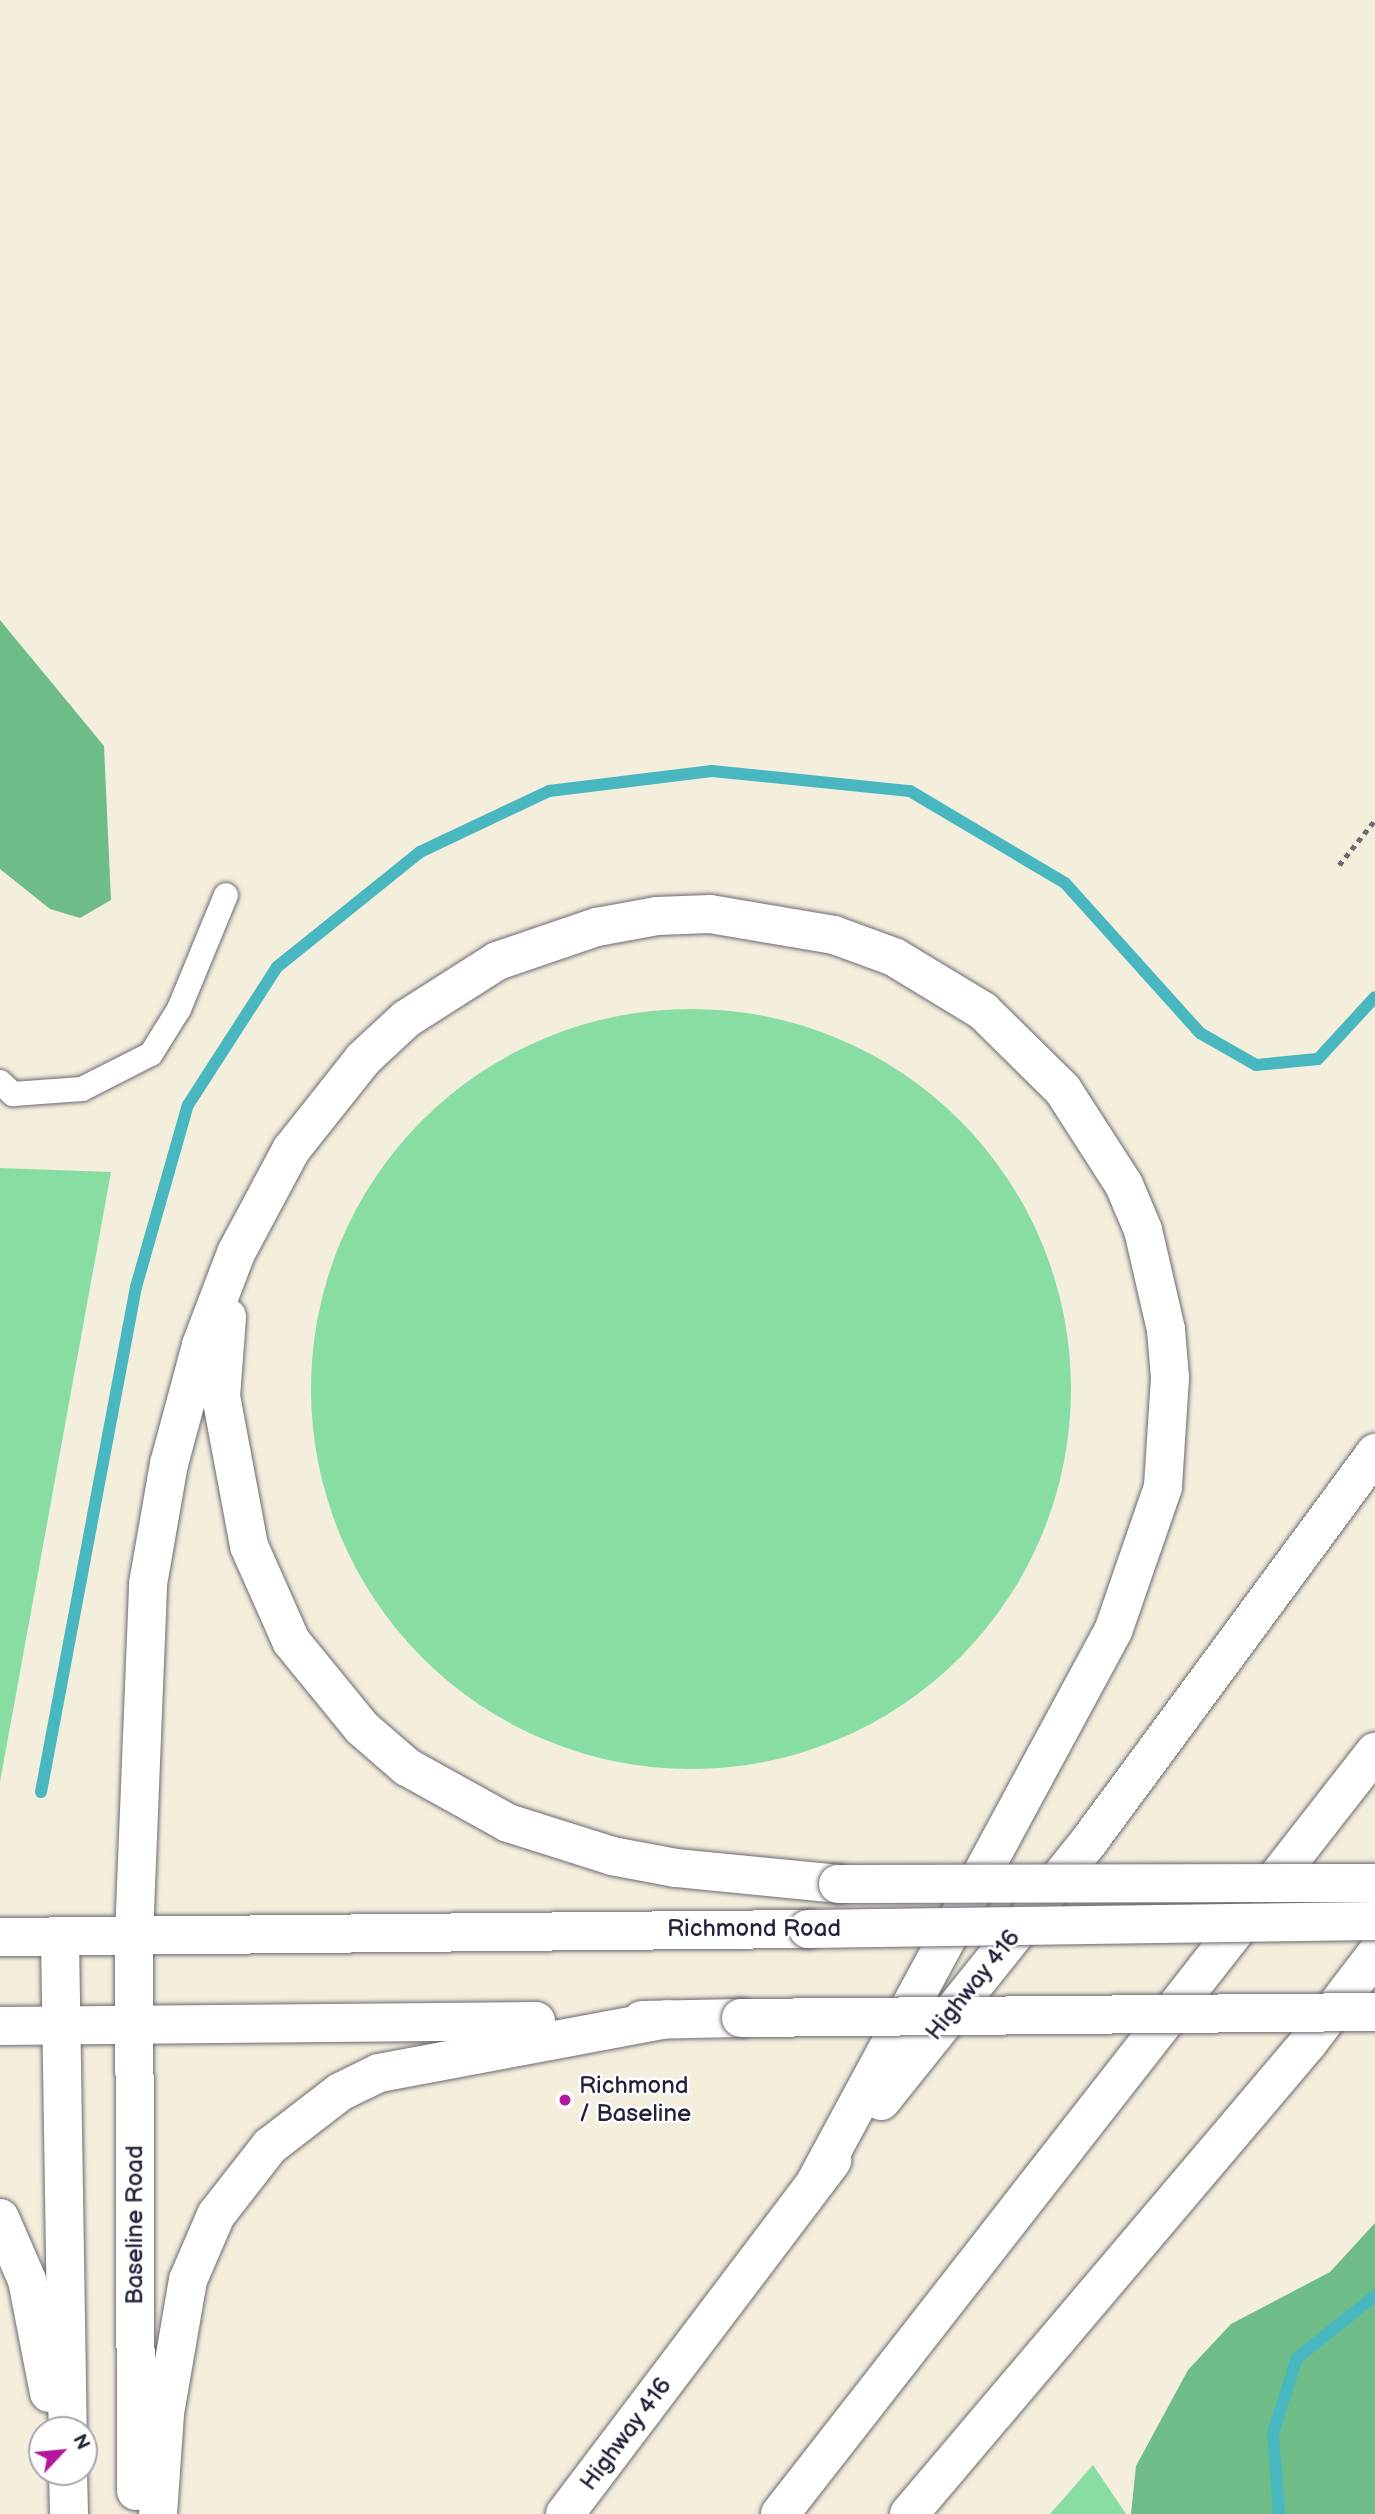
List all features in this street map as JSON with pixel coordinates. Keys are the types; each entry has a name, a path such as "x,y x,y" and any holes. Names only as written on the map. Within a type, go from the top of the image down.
{"main road":[{"path":"816,2181 1066,1723 1113,1631 1157,1511 1168,1434 1166,1330 1143,1230 1094,1132 1027,1049 983,1011 894,957 779,923 657,916 597,927 497,961 405,1019 363,1059 291,1150 236,1253 221,1396 239,1511 265,1592 291,1641 362,1728 407,1767 508,1824 612,1856 677,1868 838,1884 1375,1883"},
{"name":"Baseline Road","path":"137,2514 134,1936 148,1584 181,1410 236,1253"},
{"name":"Highway 416","path":"565,2514 816,2181 1090,1840 1375,1453"},
{"path":"780,2514 1375,1752"},
{"name":"Richmond Road","path":"0,1937 1375,1921"},
{"path":"60,1938 68,2416"},
{"path":"909,2514 1308,2043 1375,1955"},
{"path":"0,2026 134,2028 741,2018 1375,2012"},
{"path":"158,2514 167,2399 188,2280 216,2215 270,2146 340,2092 379,2073 667,2019"},
{"path":"0,2218 27,2280 53,2416"}],"lane":[{"path":"0,1082 13,1094 82,1089 151,1054 179,1009 226,895"}],"path":[{"path":"1339,865 1375,820"}],"green space":[{"path":"0,620 104,746 111,900 80,918 50,909 0,869"},
{"path":"691,1009 765,1016 836,1038 902,1073 960,1120 1007,1178 1042,1244 1064,1315 1071,1389 1064,1463 1042,1534 1007,1600 960,1658 902,1705 836,1740 765,1762 691,1769 617,1762 546,1740 480,1705 422,1658 375,1600 340,1534 318,1463 311,1389 318,1315 340,1244 375,1178 422,1120 480,1073 546,1038 617,1016"},
{"path":"0,1168 111,1172 0,1782"},
{"path":"1375,2223 1375,2514 1131,2514 1136,2466 1188,2370 1231,2324 1330,2272"},
{"path":"1093,2465 1126,2514 1050,2514"}],"waterway":[{"path":"41,1792 136,1287 188,1105 277,967 420,852 549,791 712,771 910,791 1065,883 1200,1033 1256,1065 1318,1059 1375,997"},
{"path":"1279,2514 1273,2433 1297,2358 1375,2296"}],"place":[{"name":"Richmond / Baseline","path":"565,2100"}]}
